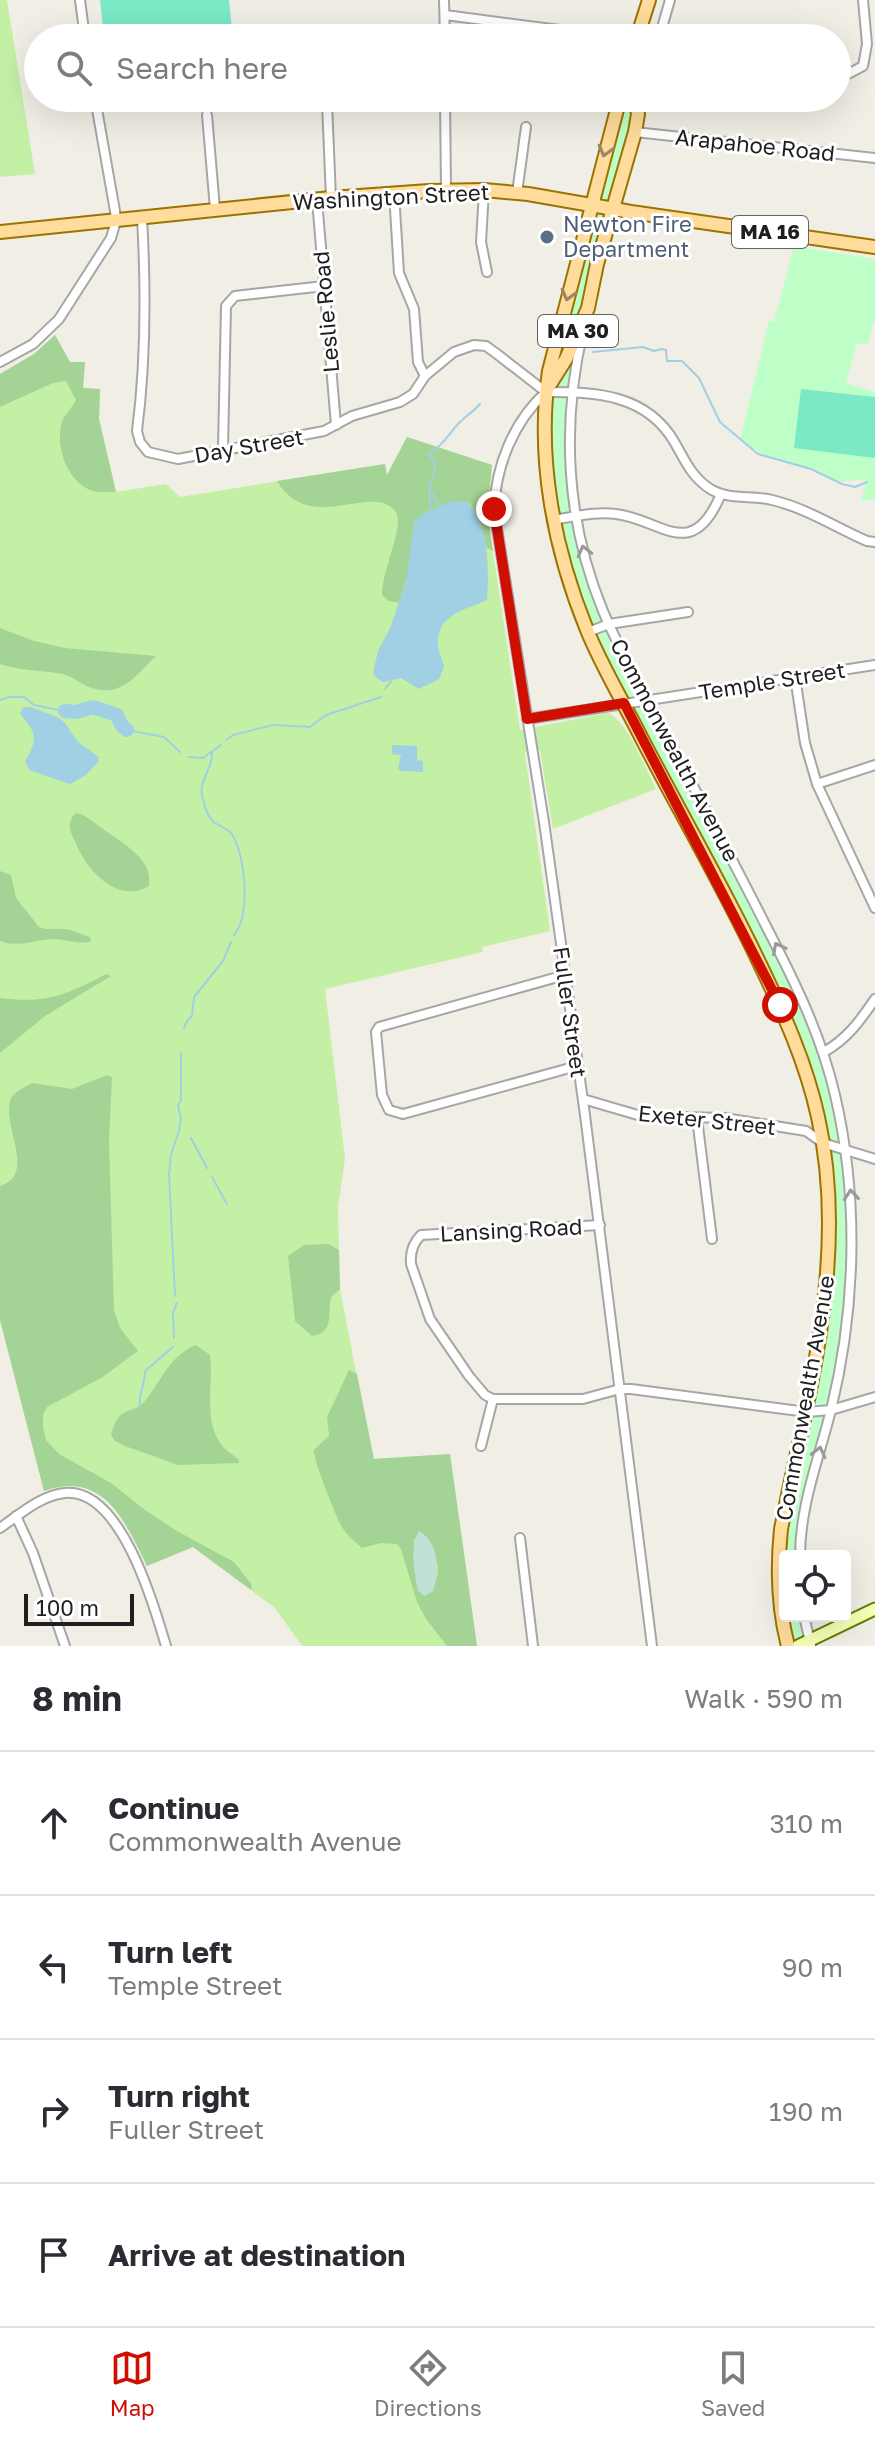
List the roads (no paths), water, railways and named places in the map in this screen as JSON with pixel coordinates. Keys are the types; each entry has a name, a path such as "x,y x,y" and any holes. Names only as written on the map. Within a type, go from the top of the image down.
{"main road":[{"path":"643,24 649,0"},
{"name":"Commonwealth Avenue","path":"616,112 552,357 546,392 547,470 553,520 565,569 588,632 780,1005 807,1073 823,1143 830,1241 827,1285 807,1412 787,1501 779,1555 781,1605 788,1646"},
{"name":"Commonwealth Avenue","path":"546,392 566,359 588,308 638,114"},
{"name":"Washington Street","path":"0,232 331,198 484,190 875,247"},
{"path":"798,1646 810,1643 875,1609"}],"street":[{"path":"80,0 83,24"},
{"path":"444,0 445,24"},
{"path":"663,24 670,0"},
{"path":"851,73 863,66 867,44 863,0"},
{"path":"445,15 514,24"},
{"path":"0,362 30,346 59,319 111,238 116,221 97,112"},
{"path":"327,112 331,198"},
{"path":"445,112 446,190"},
{"path":"207,115 215,209"},
{"path":"517,193 526,127"},
{"name":"Arapahoe Road","path":"635,132 875,158"},
{"path":"484,190 481,251 487,272"},
{"path":"394,193 399,273 414,309 418,362 425,376"},
{"name":"Leslie Road","path":"317,200 336,425"},
{"name":"Day Street","path":"142,218 145,266 137,431 140,442 148,452 178,459 313,434 352,416 400,402 413,394 425,376 454,352 474,345 486,346 546,392"},
{"path":"223,449 228,301 235,296 324,286"},
{"name":"Commonwealth Avenue","path":"588,308 571,392 569,450 576,517 587,565 609,624 794,980 824,1052 846,1150 853,1220 846,1312 831,1410 803,1519 800,1550"},
{"path":"546,392 605,395 643,408 665,428 689,470 710,489 721,494 758,497 782,503 875,542"},
{"name":"Fuller Street","path":"546,392 535,402 510,441 497,474 496,527 583,1099 652,1646"},
{"path":"553,520 615,513 671,533 682,533 702,524 714,510 721,494"},
{"path":"588,632 609,624 688,612"},
{"name":"Temple Street","path":"527,719 875,665"},
{"path":"795,677 805,743 817,784 875,908"},
{"path":"817,784 875,765"},
{"path":"565,975 379,1027 376,1032 382,1095 389,1110 403,1114 577,1066"},
{"path":"824,1052 849,1034 875,999"},
{"name":"Exeter Street","path":"583,1099 641,1116 744,1120 806,1131 823,1143 875,1159"},
{"path":"697,1118 712,1239"},
{"name":"Lansing Road","path":"493,1399 485,1395 469,1376 430,1319 411,1264 413,1246 421,1235 600,1225"},
{"path":"481,1446 493,1399 583,1399 620,1389 667,1392 807,1412 831,1410 875,1397"},
{"path":"0,1528 37,1503 65,1493 83,1496 101,1507 125,1541 139,1569 156,1609 166,1646"},
{"path":"16,1516 33,1553 65,1646"},
{"path":"520,1538 533,1646"},
{"path":"805,1622 810,1643"}],"water":[{"path":"452,501 465,501 479,521 488,561 487,600 455,614 443,625 438,646 444,667 439,679 419,689 401,678 383,682 373,673 378,651 390,628 406,582 414,521"},
{"path":"23,707 30,707 64,722 78,742 99,757 98,762 86,775 70,784 29,770 25,761 34,736 20,714"},
{"path":"392,745 417,746 417,760 423,761 423,772 398,769 401,755 392,754"}],"waterway":[{"path":"593,352 643,347 654,351 666,350 667,361 682,361 699,378 720,422 758,454 811,469 842,484 855,487 867,482"},
{"path":"431,513 429,489 436,463 428,454 480,404"},
{"path":"431,491 439,507"},
{"path":"385,689 392,680"},
{"path":"0,700 24,697 34,705 65,711"},
{"path":"226,740 233,735 273,725 310,727 326,715 381,697"},
{"path":"65,711 76,712 93,707 117,715 127,730"},
{"path":"127,730 164,737 180,752"},
{"path":"189,757 203,758 221,745"},
{"path":"212,753 202,784 204,803 212,820 231,833 243,870 243,914 234,935"},
{"path":"184,1028 192,1016 194,997 223,961 231,942"},
{"path":"175,1296 169,1174 181,1119 178,1106 181,1100 181,1053"},
{"path":"191,1138 207,1168"},
{"path":"212,1177 227,1204"},
{"path":"174,1338 173,1313 177,1303"},
{"path":"140,1407 145,1371 173,1347"}],"place":[{"name":"Newton Fire Department","path":"547,237"}]}
